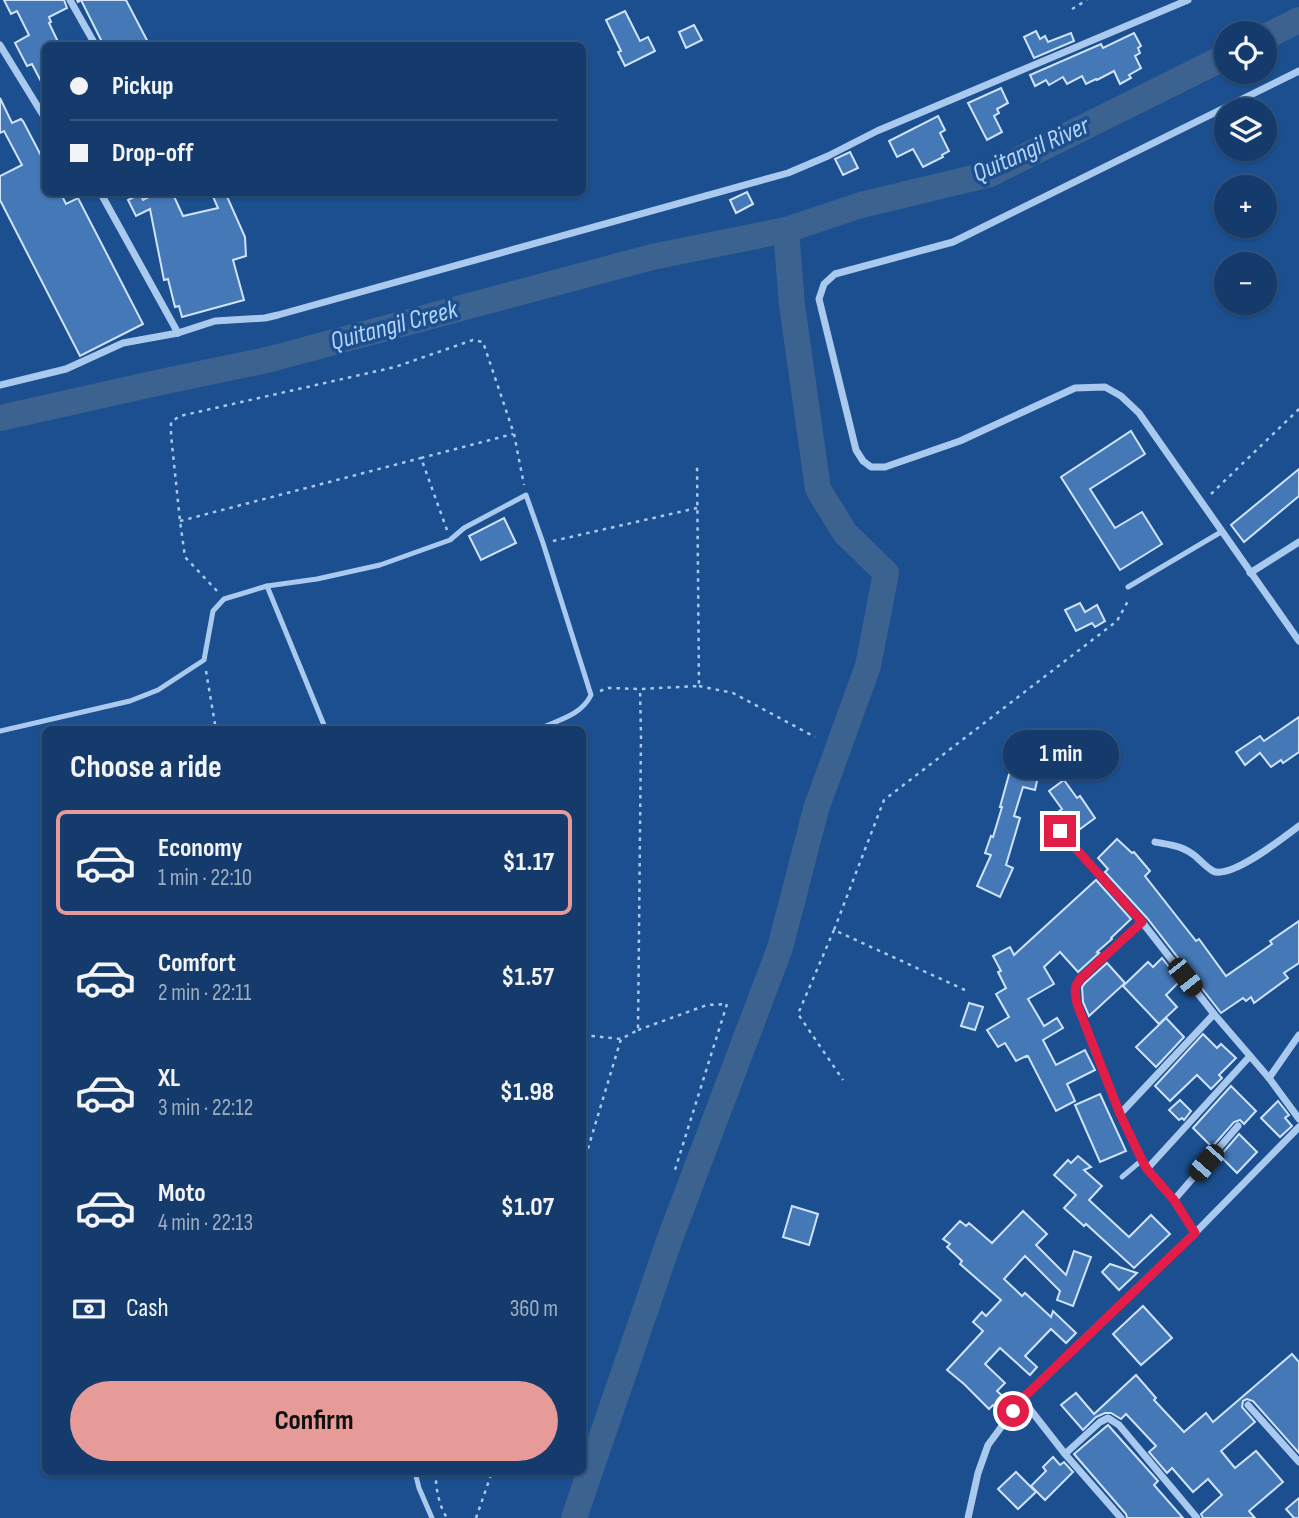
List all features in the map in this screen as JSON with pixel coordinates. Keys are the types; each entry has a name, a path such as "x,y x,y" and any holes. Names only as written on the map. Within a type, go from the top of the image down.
{"street":[{"path":"70,0 94,42"},
{"path":"0,385 66,369 122,343 178,333 215,321 278,315 788,173 877,131 1188,0"},
{"path":"0,45 42,113"},
{"path":"1299,71 953,242 835,274 824,284 819,299 856,450 870,467 884,467 960,441 1075,388 1105,387 1121,396 1139,413 1299,642"},
{"path":"102,196 178,333"},
{"path":"1250,573 1299,542"},
{"path":"1155,842 1188,851 1212,871 1220,873 1254,858 1299,826"},
{"path":"1060,831 1142,922 1299,1119"},
{"path":"1142,922 1080,979 1074,990 1120,1114 1142,1160 1174,1200 1195,1233"},
{"path":"1120,1114 1214,1014"},
{"path":"1269,1079 1299,1035"},
{"path":"1147,1169 1250,1056"},
{"path":"1174,1200 1238,1126"},
{"path":"968,1518 978,1473 988,1445 1022,1399 1195,1233 1299,1127"},
{"path":"1022,1399 1065,1454 1121,1518"},
{"path":"1248,1405 1299,1462"},
{"path":"1065,1454 1108,1418 1119,1425 1197,1518"}],"lane":[{"path":"0,731 130,701 158,690 204,660 213,611 224,598 267,586 317,579 380,565 450,540 464,528 526,495 591,695 577,712 546,726"},
{"path":"1128,587 1221,532"},
{"path":"267,586 324,726"},
{"path":"1122,1177 1142,1160"},
{"path":"416,1475 432,1518"}],"path":[{"path":"1072,9 1087,0"},
{"path":"224,598 186,557 170,435 171,422 180,416 395,367 473,340 483,342 514,434 526,495"},
{"path":"1201,504 1299,409"},
{"path":"180,521 514,434"},
{"path":"421,458 450,540"},
{"path":"696,464 699,686"},
{"path":"543,543 697,508"},
{"path":"843,1080 798,1014 884,800 1117,621 1128,601 1128,587"},
{"path":"204,660 215,726"},
{"path":"591,695 608,688 699,686 733,694 815,737"},
{"path":"638,1030 640,689"},
{"path":"834,930 965,990"},
{"path":"586,1035 621,1039 638,1030 707,1005 727,1004 674,1174"},
{"path":"586,1155 621,1039"},
{"path":"436,1475 443,1512 447,1518"},
{"path":"476,1518 491,1475"}],"building":[{"path":"4,0 64,0 67,8 49,17 58,42 42,42 42,83 32,64 27,66 15,43 29,35 17,11 11,14"},
{"path":"81,0 126,0 148,42 102,42"},
{"path":"625,11 640,41 648,37 655,51 625,66 606,20"},
{"path":"694,25 702,40 686,48 679,32"},
{"path":"1036,31 1040,39 1045,36 1048,42 1071,33 1074,41 1034,58 1024,37"},
{"path":"1134,33 1141,46 1138,48 1140,53 1135,56 1141,68 1120,84 1114,71 1086,84 1082,76 1067,84 1063,77 1049,85 1046,80 1035,86 1030,75 1101,44 1103,48"},
{"path":"1001,88 1008,103 997,109 999,113 994,116 1002,132 987,140 968,103"},
{"path":"0,98 12,123 21,119 23,121 42,157 42,196 62,196 66,204 78,198 143,324 80,356 0,200 0,176 22,165 4,131 0,133"},
{"path":"938,116 945,130 940,133 949,151 942,155 943,157 923,167 913,149 897,157 889,141"},
{"path":"850,152 858,168 843,175 835,159"},
{"path":"747,192 753,204 736,213 730,200"},
{"path":"141,196 143,200 151,196 174,196 183,216 218,208 213,196 227,196 245,237 246,256 233,260 244,300 182,317 179,306 175,307 168,279 164,280 150,209 136,216 128,200"},
{"path":"1131,431 1145,454 1090,489 1115,528 1142,512 1162,544 1120,570 1061,477"},
{"path":"1299,469 1299,496 1244,542 1231,525"},
{"path":"504,518 516,543 481,560 469,536"},
{"path":"1080,603 1085,612 1097,605 1105,621 1095,627 1092,623 1076,631 1065,610"},
{"path":"1299,717 1299,752 1283,763 1281,760 1271,767 1260,753 1245,765 1236,752 1260,736 1264,741"},
{"path":"1018,742 1041,748 1034,771 1039,772 1035,790 1023,787 1014,816 1020,818 1006,865 1013,868 1000,897 977,886 991,855 985,853 1002,807"},
{"path":"1064,780 1077,798 1080,796 1095,818 1072,835 1054,815 1062,809 1049,791"},
{"path":"1117,839 1134,852 1150,871 1145,876 1196,941 1199,939 1226,976 1272,944 1270,941 1299,921 1299,963 1284,973 1288,978 1254,1003 1251,997 1246,1001 1243,998 1221,1013 1147,918 1105,872 1108,869 1098,858"},
{"path":"1096,880 1131,919 1078,972 1060,952 1044,967 1054,984 1028,999 1044,1026 1057,1018 1063,1028 1043,1040 1056,1065 1085,1050 1095,1070 1067,1084 1075,1101 1056,1111 1028,1056 1016,1061 1005,1043 998,1047 987,1030 1009,1017 996,994 1006,988 993,956 1010,947 1014,955"},
{"path":"1162,958 1180,981 1166,995 1177,1007 1159,1024 1123,986 1148,962 1153,967"},
{"path":"1107,963 1125,983 1089,1016 1083,1002 1082,987"},
{"path":"969,1003 983,1007 975,1030 961,1026"},
{"path":"1166,1018 1184,1037 1156,1067 1136,1047"},
{"path":"1203,1034 1217,1048 1221,1044 1236,1058 1219,1075 1222,1078 1211,1089 1197,1075 1170,1101 1155,1086"},
{"path":"1231,1086 1256,1111 1244,1124 1240,1120 1234,1122 1212,1147 1193,1128"},
{"path":"1100,1094 1126,1151 1100,1162 1075,1105"},
{"path":"1180,1100 1191,1111 1184,1120 1179,1120 1169,1110"},
{"path":"1278,1101 1289,1115 1285,1118 1292,1126 1280,1137 1261,1118"},
{"path":"1239,1134 1257,1152 1237,1173 1220,1156"},
{"path":"1078,1156 1091,1167 1084,1170 1102,1186 1089,1200 1129,1237 1151,1215 1170,1234 1134,1268 1086,1224 1084,1226 1064,1208 1076,1195 1054,1175 1068,1160 1071,1163"},
{"path":"792,1206 818,1214 809,1245 783,1237"},
{"path":"1023,1211 1047,1234 1036,1245 1066,1275 1074,1251 1091,1257 1073,1306 1057,1300 1060,1291 1025,1256 1004,1279 1022,1296 1025,1293 1051,1317 1053,1311 1076,1333 1066,1343 1051,1329 1025,1356 1037,1367 1030,1375 1000,1348 985,1364 1005,1383 997,1391 1011,1404 1002,1413 993,1405 989,1409 947,1370 983,1331 973,1322 982,1312 986,1316 1001,1300 960,1264 962,1261 947,1247 950,1244 943,1239 960,1221 966,1226 969,1223 992,1243"},
{"path":"1110,1264 1137,1273 1119,1290 1102,1272"},
{"path":"1143,1306 1172,1338 1141,1365 1113,1334"},
{"path":"1292,1354 1299,1362 1299,1453 1253,1401 1247,1399 1243,1401 1242,1407 1255,1422 1221,1451 1235,1468 1256,1451 1283,1482 1249,1511 1255,1518 1203,1518 1201,1514 1222,1495 1208,1479 1193,1492 1172,1468 1167,1473 1149,1452 1156,1446 1126,1414 1121,1419 1111,1413 1105,1413 1096,1417 1083,1430 1061,1405 1076,1393 1094,1414 1136,1375 1156,1398 1154,1400 1184,1432 1206,1413 1213,1422"},
{"path":"1108,1425 1158,1481 1154,1485 1183,1518 1127,1518 1074,1454"},
{"path":"1053,1457 1060,1465 1064,1462 1073,1472 1045,1500 1031,1486 1046,1471 1043,1467"},
{"path":"1016,1472 1036,1492 1018,1509 998,1489"},
{"path":"1299,1498 1299,1518 1294,1518 1286,1509"}],"waterway":[{"name":"Quitangil River","path":"1277,31 1299,20"},
{"name":"Quitangil Creek","path":"0,418 267,360 652,257 786,230 861,205 990,174 1214,62"},
{"path":"574,1518 669,1241 780,948 816,809 868,666 886,573 845,533 818,489 792,305 786,230"}],"route":[{"path":"1013,1411 1022,1399 1195,1233 1174,1200 1142,1160 1120,1114 1074,990 1080,979 1142,922 1060,831"}]}
